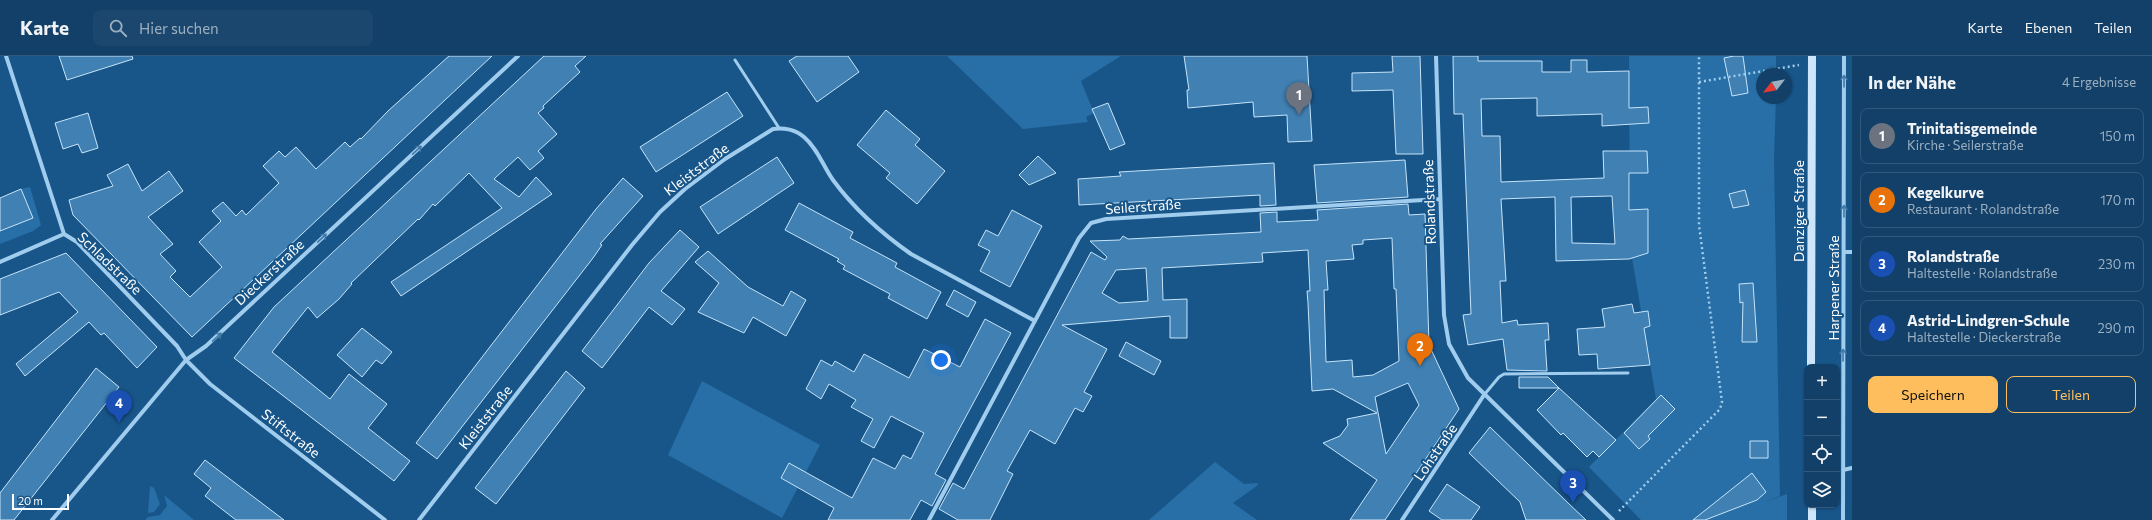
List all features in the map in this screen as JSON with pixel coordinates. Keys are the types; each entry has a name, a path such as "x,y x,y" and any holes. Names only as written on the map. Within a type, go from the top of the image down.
{"main road":[{"name":"Danziger Straße","path":"1811,364 1812,59"},
{"path":"1812,508 1812,520"}],"street":[{"path":"6,56 64,234"},
{"name":"Dieckerstraße","path":"52,520 186,360 206,346 518,56"},
{"name":"Rolandstraße","path":"1436,56 1444,314 1449,344 1462,370 1484,395 1612,519"},
{"name":"Harpener Straße","path":"1843,520 1844,56"},
{"path":"779,128 794,131 805,138 816,150 828,174 846,198 867,219 897,244 911,254 1035,322"},
{"name":"Kleiststraße","path":"419,520 627,251 660,212 685,188 725,159 773,129 779,128"},
{"name":"Seilerstraße","path":"929,520 1079,238 1088,226 1096,221 1114,218 1440,199"},
{"name":"Schladstraße","path":"0,262 64,234 77,242 177,346 186,360"},
{"path":"1844,252 1852,252"},
{"name":"Stiftstraße","path":"186,360 210,384 385,520"},
{"name":"Lohstraße","path":"1402,520 1484,395"},
{"path":"1843,470 1852,468"}],"lane":[{"path":"735,60 779,128"},
{"path":"1484,395 1499,377 1504,374 1628,374"}],"path":[{"path":"1612,519 1720,409 1722,402 1698,225 1699,56"},
{"path":"1699,82 1812,59"}],"shaded area":[{"path":"947,56 1121,56 1081,81 1094,113 1086,117 1088,122 1023,129"},
{"path":"1629,56 1776,56 1776,68 1756,68 1756,104 1776,104 1774,159 1780,496 1764,502 1787,494 1787,520 1641,520 1589,467 1656,399 1630,246"},
{"path":"30,187 41,225 33,231 0,244 0,231 32,218 21,189"},
{"path":"702,381 820,445 782,518 668,455"},
{"path":"1215,462 1244,484 1257,483 1258,485 1233,503 1257,520 1149,520"},
{"path":"150,486 154,488 160,504 154,512 148,513"},
{"path":"164,495 194,520 145,520 148,517 160,515 167,506"}],"building":[{"path":"59,56 132,56 133,59 67,80"},
{"path":"449,56 492,56 192,337 73,215 69,200 113,186 107,175 128,164 142,191 169,171 183,191 148,217 173,244 160,254 176,271 170,277 190,297 222,267 199,242 221,221 212,211 223,202 236,216 242,210 246,215 279,183 263,166 279,151 285,157 296,147 316,169 345,142 350,147 360,138 361,139 388,111"},
{"path":"544,56 586,56 575,66 580,72 543,106 544,108 538,113 557,134 538,151 544,158 530,170 518,157 494,179 519,197 536,177 552,194 401,296 391,282 502,208 469,173 435,206 433,204 419,220 418,219 351,283 352,284 339,299 317,318 308,307 272,352 330,399 349,374 387,404 368,428 410,461 394,481 234,358 274,307"},
{"path":"797,56 848,56 859,72 817,102 789,61"},
{"path":"1184,56 1307,56 1312,141 1288,142 1287,115 1254,117 1253,102 1188,108 1187,90 1189,90"},
{"path":"1392,56 1420,56 1423,154 1396,154 1393,90 1352,91 1352,73 1393,72"},
{"path":"1453,56 1478,56 1478,61 1542,61 1542,72 1571,72 1571,60 1587,60 1587,72 1629,71 1629,108 1648,107 1649,123 1602,126 1602,114 1537,116 1537,98 1481,99 1482,136 1500,136 1501,182 1604,178 1603,151 1647,151 1648,173 1629,173 1629,210 1648,209 1648,253 1629,259 1556,261 1555,197 1501,199 1506,281 1500,281 1502,323 1517,320 1518,325 1548,323 1549,340 1545,340 1547,371 1507,370 1503,339 1468,345 1463,315 1471,314 1463,114 1454,114","holes":["1612,196 1615,244 1572,243 1571,197"]},
{"path":"1743,56 1748,93 1732,96 1724,58"},
{"path":"727,92 743,116 656,172 640,147"},
{"path":"1108,103 1125,144 1110,150 1092,109"},
{"path":"886,110 920,139 915,145 945,171 917,204 886,178 890,173 857,145"},
{"path":"88,113 98,148 82,153 78,144 63,149 55,123"},
{"path":"1038,156 1056,173 1029,185 1019,175"},
{"path":"777,157 794,183 718,234 700,207"},
{"path":"1405,160 1408,197 1317,203 1314,165"},
{"path":"1274,163 1276,205 1260,206 1260,195 1079,205 1078,179 1121,176 1119,172"},
{"path":"623,178 643,196 600,244 602,245 593,258 437,459 416,443 596,209"},
{"path":"21,189 33,218 0,231 0,198"},
{"path":"1745,190 1749,205 1733,208 1729,194"},
{"path":"799,203 853,232 850,238 897,263 895,267 941,292 927,319 888,298 890,294 843,269 845,266 837,261 839,259 785,230"},
{"path":"1408,204 1409,215 1425,214 1429,345 1459,409 1385,520 1350,520 1377,480 1323,443 1340,436 1348,425 1347,419 1377,413 1333,389 1312,391 1307,291 1310,291 1308,250 1262,253 1263,262 1162,268 1163,300 1187,299 1187,338 1170,338 1170,316 1062,325 1107,349 1084,392 1092,396 1083,412 1075,408 1055,444 1030,430 1007,471 1013,474 990,520 958,520 939,509 953,483 964,489 1091,252 1105,260 1107,257 1090,241 1120,240 1123,236 1128,239 1261,232 1260,213 1277,212 1277,222 1318,220 1317,210","holes":["1392,238 1399,361 1373,375 1353,377 1352,360 1326,362 1324,290 1328,290 1326,261 1354,259 1352,245 1363,244 1363,240","1146,268 1148,301 1119,303 1102,293 1116,270","1408,383 1419,405 1386,454 1375,397"]},
{"path":"1012,210 1042,226 1010,287 980,271 990,251 978,245 986,230 998,236"},
{"path":"680,230 699,247 661,291 685,309 672,325 649,307 602,368 582,351 649,263"},
{"path":"708,251 748,287 783,306 791,291 806,300 786,336 753,317 744,333 698,312 719,283 695,262"},
{"path":"66,253 157,347 137,368 104,333 101,335 89,322 25,376 16,364 78,312 59,292 0,315 0,279"},
{"path":"1753,283 1757,342 1742,342 1743,302 1740,303 1739,284"},
{"path":"954,290 976,302 968,317 946,305"},
{"path":"1632,304 1634,313 1648,311 1650,326 1644,328 1650,365 1598,369 1597,354 1579,355 1577,329 1605,327 1602,309"},
{"path":"985,319 1011,333 935,474 946,480 932,506 921,500 910,520 828,520 834,508 781,478 789,463 852,498 873,458 895,469 903,455 911,459 924,433 891,416 874,448 861,441 873,419 851,407 856,400 829,384 821,399 806,389 821,360 832,366 835,361 854,372 864,354 909,378 924,349 960,367"},
{"path":"362,328 392,352 382,364 376,360 362,377 337,355"},
{"path":"1126,342 1161,361 1154,375 1119,356"},
{"path":"96,368 119,387 14,520 0,520 0,493"},
{"path":"566,371 585,388 496,504 475,488"},
{"path":"1519,377 1548,377 1559,388 1519,388"},
{"path":"1559,388 1616,440 1599,457 1593,451 1587,457 1563,433 1561,435 1537,410"},
{"path":"1661,395 1675,409 1648,436 1650,439 1639,449 1624,433"},
{"path":"1490,427 1586,520 1526,520 1520,502 1469,453"},
{"path":"1750,441 1768,441 1768,458 1750,458"},
{"path":"205,460 284,520 236,520 205,496 211,488 194,474"},
{"path":"1752,473 1766,492 1757,500 1705,520 1693,520"},
{"path":"1447,484 1480,507 1471,520 1442,520 1429,511"}],"place":[{"name":"Trinitatisgemeinde","path":"1299,115"},
{"name":"Kegelkurve","path":"1420,366"},
{"name":"Astrid-Lindgren-Schule","path":"119,423"},
{"name":"Rolandstraße","path":"1573,503"}]}
